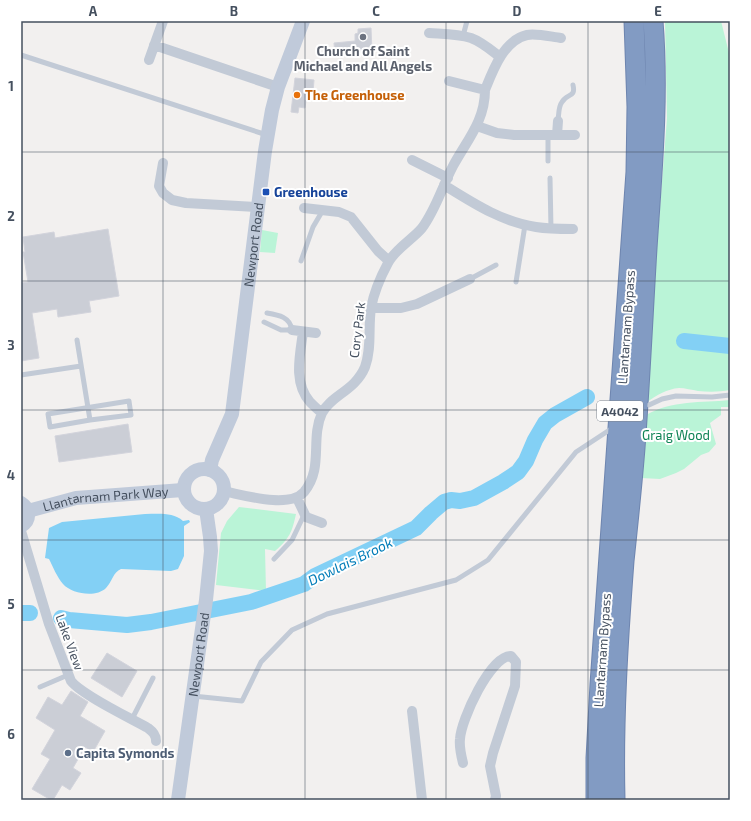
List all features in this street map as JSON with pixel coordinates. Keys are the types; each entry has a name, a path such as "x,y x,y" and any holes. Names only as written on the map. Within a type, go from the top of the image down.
{"highway":[{"name":"Llantarnam Bypass","path":"596,800 596,758 600,677 616,471 636,172 637,107 634,21"},
{"name":"Llantarnam Bypass","path":"615,800 614,758 617,669 624,561 635,448 653,172 655,41 653,21"}],"street":[{"path":"149,60 163,21"},
{"name":"Newport Road","path":"210,470 212,460 232,414 267,135 278,87 303,21"},
{"path":"430,33 472,38 487,46 500,57"},
{"name":"Cory Park","path":"322,413 333,401 358,380 364,368 368,356 371,308 379,282 389,261 420,230 431,216 452,167 477,126 485,104 485,90 490,76 500,57 518,38 529,34 561,38"},
{"path":"154,45 278,87"},
{"path":"449,81 485,90"},
{"path":"553,135 558,121"},
{"path":"477,126 514,135 575,135"},
{"path":"412,160 446,182 472,203 494,214 525,225 572,229"},
{"path":"163,162 159,186 163,193 172,200 258,207"},
{"path":"304,208 339,212 351,217 378,252 389,261"},
{"path":"371,308 393,309 413,306 427,301 470,279"},
{"path":"292,330 316,333"},
{"path":"223,491 281,501 297,498 305,491 316,470 317,433 322,413 310,402 302,391 299,376 303,332"},
{"path":"204,469 210,470 216,474 220,478 223,485 223,491 219,501 216,505 206,509 199,509 188,502 185,497 184,490 184,484 191,473 204,469"},
{"name":"Llantarnam Park Way","path":"21,526 27,520 28,516 24,507 76,498 184,490"},
{"path":"297,498 306,517 322,523"},
{"name":"Newport Road","path":"178,800 206,600 211,551 206,509"},
{"name":"Lake View","path":"21,531 49,624 68,674 74,684 93,697 153,732 156,737 156,741"},
{"path":"463,763 460,738 465,718 472,700 486,676 505,656 511,656 516,662 515,686 493,752 490,766 496,796 495,800"},
{"path":"412,711 422,800"}],"lane":[{"path":"463,36 467,21"},
{"path":"21,55 267,135"},
{"path":"558,121 560,104 564,99 573,93 573,85"},
{"path":"548,161 553,135"},
{"path":"550,178 551,228"},
{"path":"301,261 313,226 323,210"},
{"path":"516,282 525,225"},
{"path":"470,279 496,265"},
{"path":"264,322 281,330 292,330 291,324 286,318 268,313"},
{"path":"77,340 90,420"},
{"path":"21,375 81,366"},
{"path":"649,405 662,399 676,396 712,397 730,395"},
{"path":"129,401 131,415 90,420 50,427 48,414 129,401"},
{"path":"192,696 242,700 261,662 292,630 327,614 456,580 488,560 576,452 611,429"},
{"path":"274,559 292,540 304,514"},
{"path":"40,687 68,674"},
{"path":"132,719 153,678"}],"green space":[{"path":"665,21 721,21 730,57 730,390 710,392 681,388 662,393 647,402 667,118"},
{"path":"262,230 278,233 275,253 260,252"},
{"name":"Graig Wood","path":"730,400 730,407 721,407 721,415 710,423 716,444 709,452 701,455 684,469 676,473 660,479 641,478 646,415 656,410 676,404"},
{"path":"239,507 296,514 292,530 284,542 275,551 265,549 266,591 216,585 221,533 227,521"}],"water":[{"path":"145,514 166,514 175,516 183,521 189,520 190,522 184,526 184,556 178,569 171,571 121,569 116,572 108,586 102,591 84,594 72,590 63,584 49,559 45,558 49,528 62,522"}],"building":[{"name":"Church of Saint Michael and All Angels","path":"371,28 372,52 335,54 334,43 355,41 355,34 358,33 358,29"},
{"path":"295,78 314,80 313,92 307,92 305,108 299,107 298,113 291,112"},
{"path":"108,229 119,296 89,301 91,312 58,317 57,309 32,313 39,358 21,361 21,283 28,282 23,252 25,252 23,237 54,232 55,238"},
{"path":"128,424 132,452 59,462 55,436"},
{"path":"107,653 137,671 122,697 91,678"},
{"path":"71,691 88,702 80,716 105,731 93,752 85,747 73,768 81,773 70,790 62,785 53,800 51,800 32,789 50,759 41,754 55,730 36,718 48,697 62,705"}],"waterway":[{"name":"Dowlais Brook","path":"684,341 730,346"},
{"name":"Dowlais Brook","path":"61,618 127,625 151,622 251,602 304,584 315,576 416,528 444,502 474,498 503,482 518,472 526,461 535,440 545,423 555,415 587,397"},
{"name":"Dowlais Brook","path":"21,613 30,613"}],"place":[{"name":"Church of Saint Michael and All Angels","path":"363,37"},
{"name":"The Greenhouse","path":"297,95"},
{"name":"Greenhouse","path":"266,192"},
{"name":"Capita Symonds","path":"68,753"}]}
